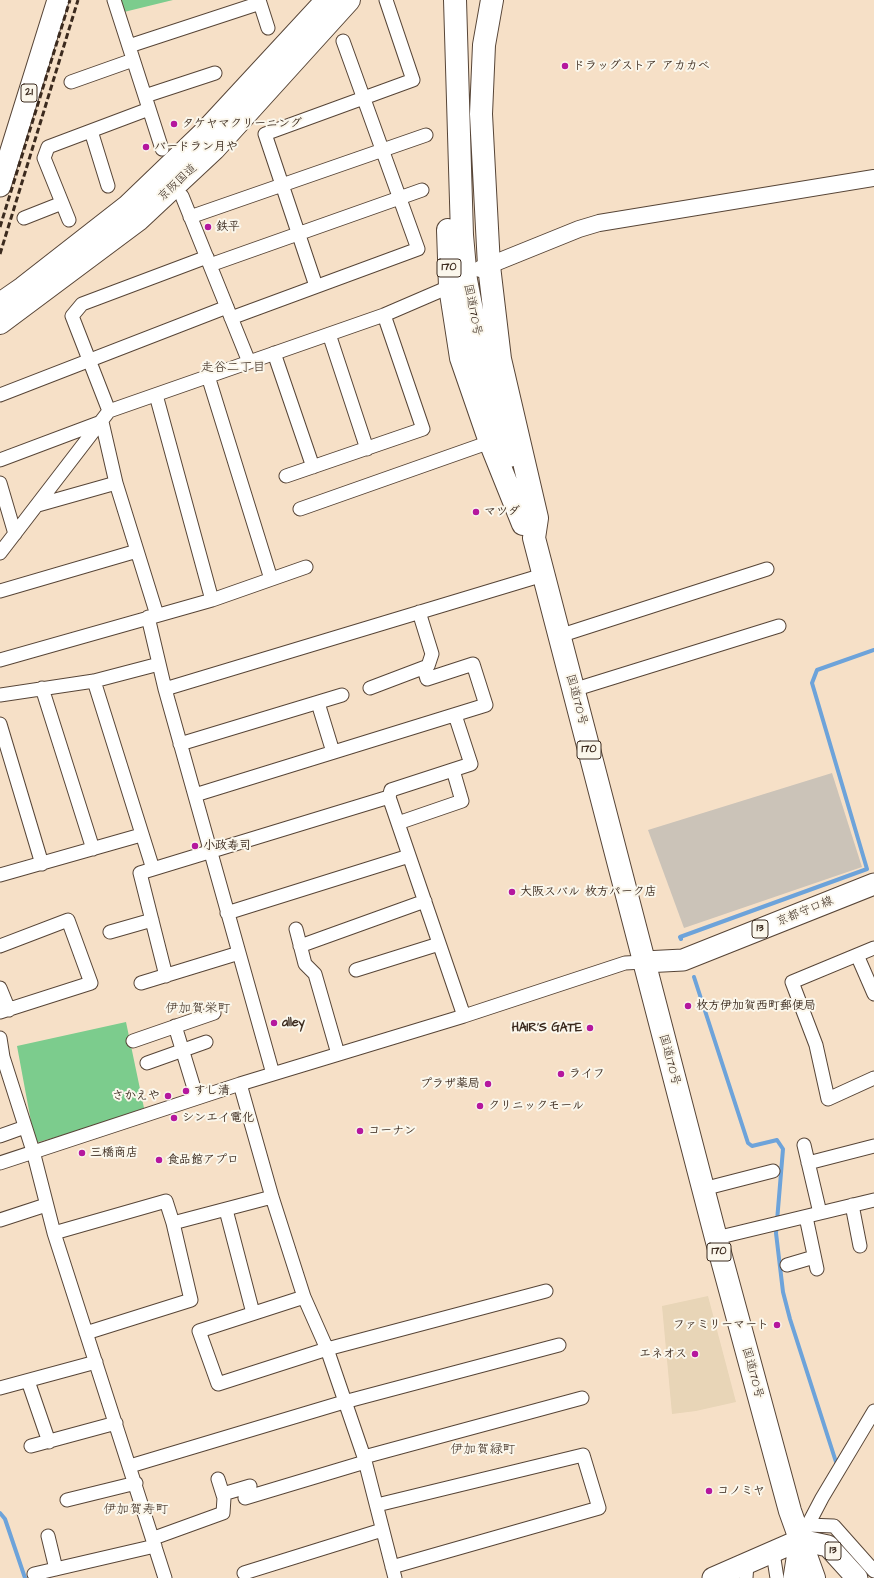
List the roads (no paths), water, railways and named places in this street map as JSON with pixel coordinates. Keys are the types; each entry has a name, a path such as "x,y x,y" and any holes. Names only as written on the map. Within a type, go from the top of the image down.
{"highway":[{"name":"京阪国道","path":"0,323 24,297 128,206 205,132 327,0"},
{"name":"京阪国道","path":"0,304 24,297 138,220 214,149 349,0"},
{"name":"170","path":"440,0 471,276"},
{"name":"国道170号","path":"455,0 462,235 471,276 482,361 494,434"},
{"name":"170","path":"471,276 470,113 474,37 481,0"},
{"name":"国道170号","path":"492,0 484,44 471,276 500,359 537,518 529,531 543,574 573,690 634,962 716,1238 790,1510 803,1532 814,1578"},
{"name":"170","path":"494,434 529,531"}],"main road":[{"name":"21","path":"0,186 58,0"},
{"name":"京都守口線","path":"634,962 683,960 874,885"},
{"path":"713,1578 746,1571 803,1532"},
{"path":"794,1578 803,1532"},
{"name":"13","path":"803,1532 828,1546 857,1578"}],"street":[{"path":"114,0 162,149"},
{"path":"316,286 265,134 413,80 386,0"},
{"path":"129,46 259,1 268,28"},
{"path":"0,395 89,360 229,313 316,286 418,248 343,41"},
{"path":"71,82 133,60"},
{"path":"145,96 215,73"},
{"path":"69,220 44,158 48,147 149,109"},
{"path":"91,131 108,186"},
{"path":"190,217 426,135"},
{"path":"0,460 156,395 384,315 579,229 604,222 874,178"},
{"path":"272,1074 165,689 159,664 153,616 137,551 116,482 105,417 89,360 72,316 82,304 208,261 298,234 422,190"},
{"path":"182,196 249,362"},
{"path":"24,218 62,203"},
{"path":"286,476 423,429 384,315"},
{"path":"329,334 367,449"},
{"path":"274,353 313,467"},
{"path":"208,376 271,579"},
{"path":"156,395 212,600"},
{"path":"0,553 105,417"},
{"path":"300,509 494,434"},
{"path":"38,505 116,482"},
{"path":"0,483 15,534"},
{"path":"0,591 137,551"},
{"path":"0,660 212,600 306,567"},
{"path":"559,636 767,569"},
{"path":"165,689 543,574"},
{"path":"370,688 424,669 428,666 432,654 419,612"},
{"path":"573,690 779,626"},
{"path":"0,695 94,681 159,664"},
{"path":"194,795 486,705 473,664 427,679 424,669"},
{"path":"94,681 141,835 153,869"},
{"path":"42,688 93,849"},
{"path":"180,744 342,695"},
{"path":"318,703 333,752"},
{"path":"455,715 471,764 391,790 389,796 464,1016"},
{"path":"0,724 42,864"},
{"path":"398,823 462,801 453,770"},
{"path":"166,976 140,872 389,796"},
{"path":"0,875 141,835"},
{"path":"227,913 410,856"},
{"path":"300,946 424,901"},
{"path":"0,946 68,920 92,983 4,1011 0,988"},
{"path":"110,932 152,920"},
{"path":"296,929 305,964 315,974 338,1054"},
{"path":"356,970 439,944"},
{"path":"874,948 792,982 816,1045 828,1099 874,1078"},
{"path":"141,984 239,953"},
{"path":"857,955 874,994"},
{"path":"0,1162 240,1084 464,1016 634,962"},
{"path":"133,1041 214,1013"},
{"path":"175,1026 197,1098"},
{"path":"0,1038 3,1057 33,1151 54,1233 136,1483 165,1578"},
{"path":"147,1062 206,1042"},
{"path":"240,1084 272,1197 304,1297 327,1349 364,1460 394,1573 599,1508 583,1455 377,1505"},
{"path":"0,1136 25,1127"},
{"path":"804,1145 820,1213"},
{"path":"808,1163 874,1146"},
{"path":"702,1189 773,1171"},
{"path":"174,1223 272,1197"},
{"path":"716,1238 874,1200"},
{"path":"54,1233 166,1202 174,1223 192,1300 86,1333"},
{"path":"0,1220 46,1205"},
{"path":"852,1206 860,1246"},
{"path":"226,1210 254,1313"},
{"path":"787,1265 816,1263 806,1217"},
{"path":"304,1297 199,1331 218,1384 327,1349 546,1290"},
{"path":"130,1466 344,1402 559,1345"},
{"path":"0,1388 96,1362"},
{"path":"28,1380 49,1442"},
{"path":"223,1494 248,1492 582,1398"},
{"path":"803,1532 874,1411"},
{"path":"31,1446 116,1423"},
{"path":"34,1574 154,1542 223,1513 223,1494 218,1479"},
{"path":"67,1500 136,1483"},
{"path":"803,1532 834,1526 874,1571"},
{"path":"244,1573 382,1530"},
{"path":"48,1536 56,1569"},
{"path":"773,1553 777,1578"}],"waterway":[{"path":"681,939 680,937 867,869 812,683 817,670 874,650"},
{"path":"694,977 748,1143 752,1146 777,1140 783,1149 776,1233 783,1292 790,1319 836,1462"},
{"path":"0,1513 5,1519 25,1578"}],"railway":[{"path":"0,227 70,0"},
{"path":"0,254 78,0"}],"place":[{"name":"ドラッグストア アカカベ","path":"565,66"},
{"name":"タケヤマクリーニング","path":"174,124"},
{"name":"バードラン月や","path":"146,147"},
{"name":"鉄平","path":"208,227"},
{"name":"マツダ","path":"476,512"},
{"name":"小政寿司","path":"195,846"},
{"name":"大阪スバル 枚方パーク店","path":"512,892"},
{"name":"枚方伊加賀西町郵便局","path":"688,1006"},
{"name":"alley","path":"274,1023"},
{"name":"HAIR’S GATE","path":"590,1028"},
{"name":"ライフ","path":"561,1074"},
{"name":"プラザ薬局","path":"488,1084"},
{"name":"すし清","path":"186,1091"},
{"name":"さかえや","path":"168,1096"},
{"name":"クリニックモール","path":"480,1106"},
{"name":"シンエイ電化","path":"174,1118"},
{"name":"コーナン","path":"360,1131"},
{"name":"三橋商店","path":"82,1153"},
{"name":"食品館アプロ","path":"159,1160"},
{"name":"ファミリーマート","path":"777,1325"},
{"name":"エネオス","path":"695,1354"},
{"name":"コノミヤ","path":"709,1491"}],"district":[{"name":"走谷二丁目","path":"233,368"},
{"name":"伊加賀栄町","path":"198,1009"},
{"name":"伊加賀緑町","path":"483,1450"},
{"name":"伊加賀寿町","path":"136,1510"}]}
